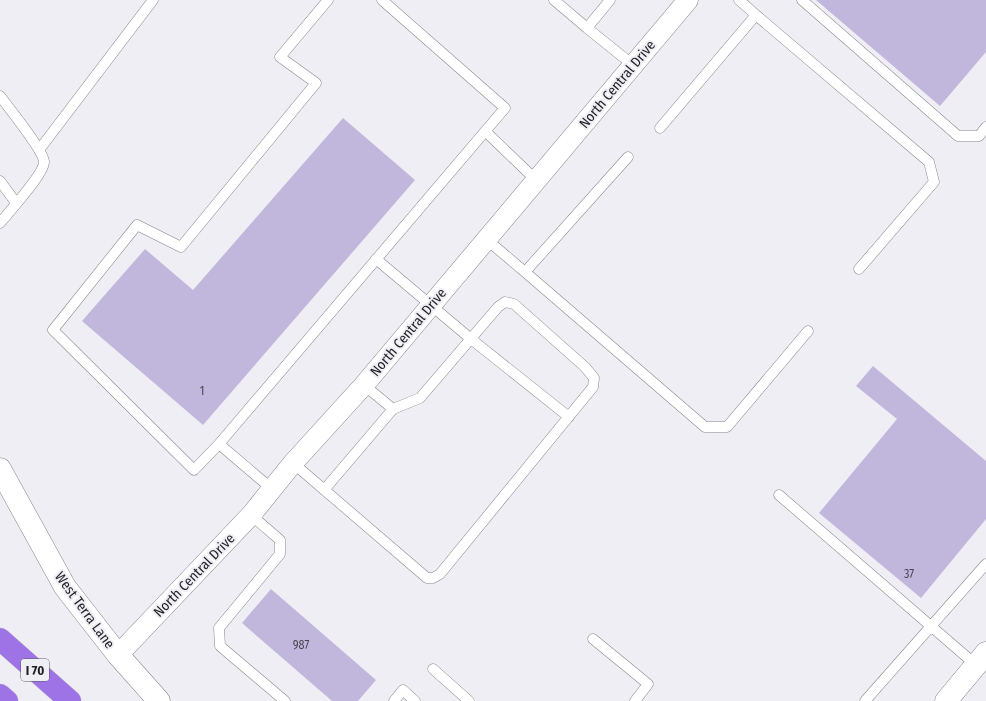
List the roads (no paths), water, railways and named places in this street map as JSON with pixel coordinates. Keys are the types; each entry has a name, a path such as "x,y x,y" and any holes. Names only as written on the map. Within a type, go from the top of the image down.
{"highway":[{"name":"I 70","path":"0,639 70,701"},
{"path":"0,695 7,701"}],"street":[{"name":"North Central Drive","path":"118,655 251,515 293,463 364,385 688,0"},
{"name":"West Terra Lane","path":"0,469 65,587 118,655 159,701"},
{"path":"946,701 981,660"}],"lane":[{"path":"39,150 153,0"},
{"path":"328,0 280,58 316,83 181,247 137,225 53,330 194,470 219,444 505,108 382,0"},
{"path":"554,0 632,66"},
{"path":"587,28 610,0"},
{"path":"739,0 929,162 934,182 859,269"},
{"path":"802,0 958,136 979,136 986,127"},
{"path":"660,128 756,15"},
{"path":"0,96 39,150 44,161 42,172 0,223"},
{"path":"485,131 536,180"},
{"path":"525,272 628,157"},
{"path":"0,181 16,203"},
{"path":"486,239 705,427 727,427 808,331"},
{"path":"376,260 471,339 569,417"},
{"path":"293,463 324,490 426,578 433,578 440,574 569,417 593,387 594,378 585,367 514,304 505,302 498,306 420,398 393,409 324,490"},
{"path":"364,385 393,409"},
{"path":"219,444 272,489"},
{"path":"779,495 931,627 981,660"},
{"path":"251,515 280,540 280,554 219,628 220,646 285,701"},
{"path":"865,701 986,564"},
{"path":"592,639 648,684 635,701"},
{"path":"433,670 469,701"},
{"path":"394,701 403,690 415,701"}]}
